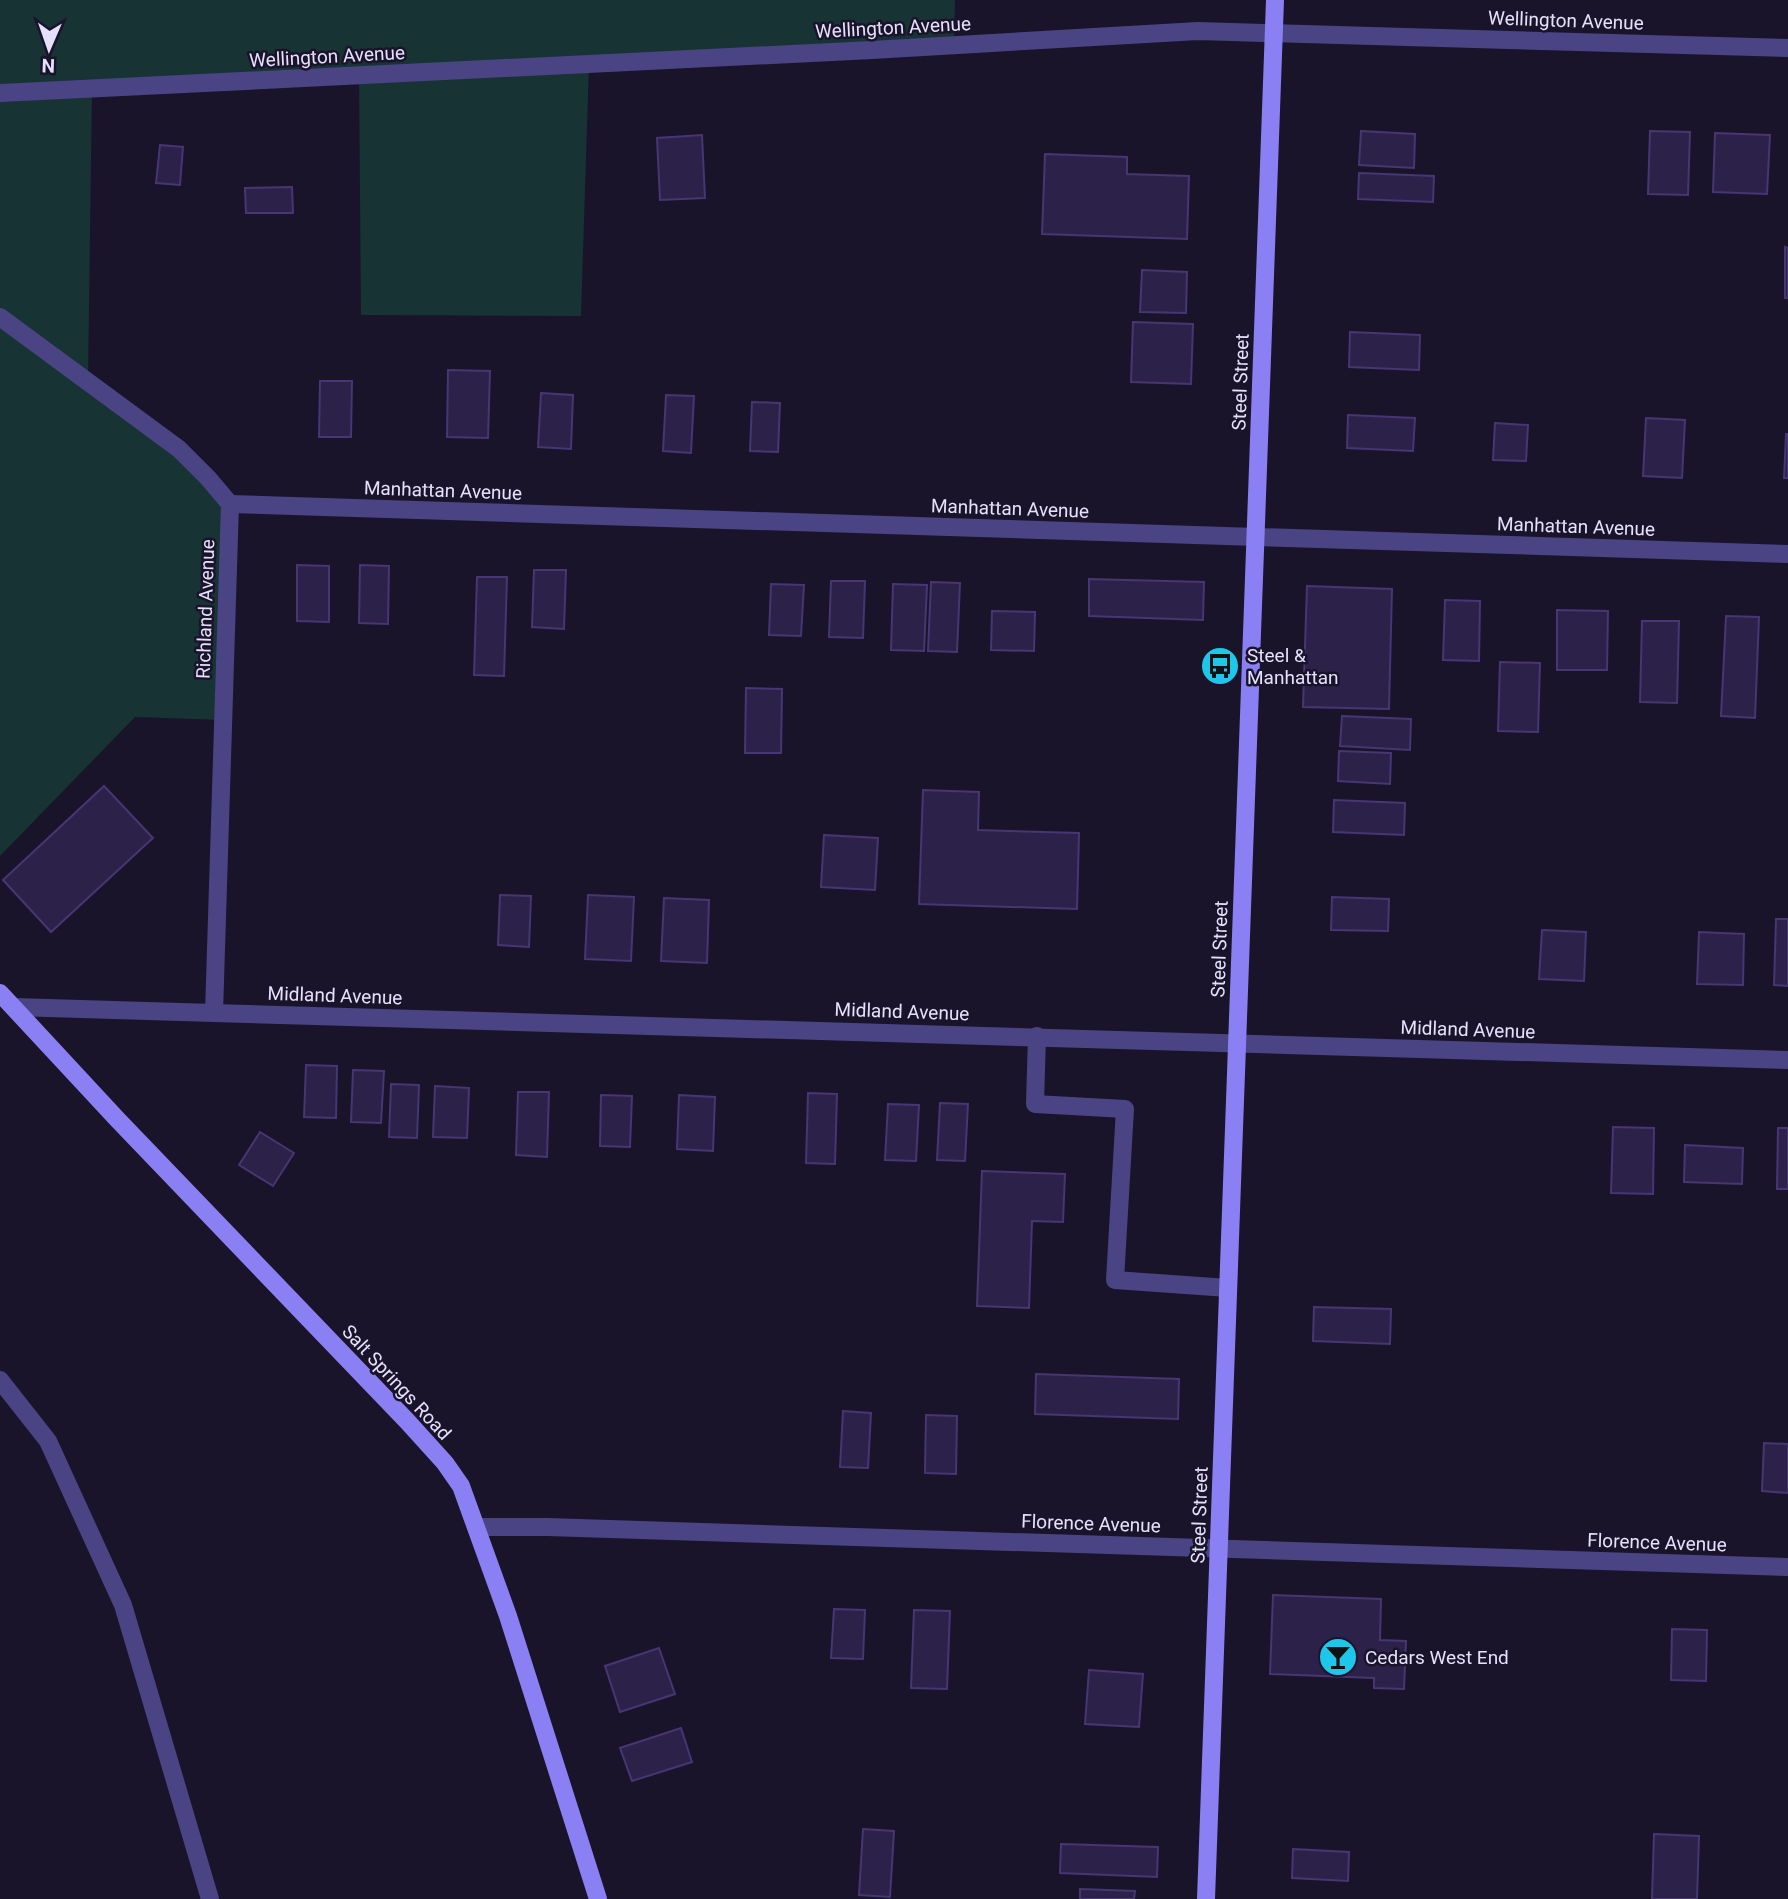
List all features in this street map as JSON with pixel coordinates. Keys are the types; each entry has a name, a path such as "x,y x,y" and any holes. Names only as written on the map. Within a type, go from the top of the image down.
{"street":[{"name":"Steel Street","path":"1206,1899 1275,0"},
{"name":"Wellington Avenue","path":"0,93 872,50 1198,30 1788,48"},
{"path":"0,317 179,449 230,505"},
{"name":"Manhattan Avenue","path":"230,505 1788,554"},
{"name":"Richland Avenue","path":"214,1013 230,505"},
{"name":"Salt Springs Road","path":"0,993 407,1421 445,1463 461,1486 508,1616 597,1899"},
{"name":"Midland Avenue","path":"14,1007 1788,1059"},
{"path":"1037,1036 1035,1104 1125,1109 1115,1280 1228,1288"},
{"path":"0,1380 48,1441 124,1605 209,1899"},
{"name":"Florence Avenue","path":"476,1527 548,1527 1788,1567"}],"green space":[{"path":"0,0 955,0 954,45 589,64 581,316 361,315 359,76 92,88 88,382 179,449 230,504 223,720 135,717 0,856"}],"building":[{"path":"1361,131 1415,134 1414,168 1359,165"},
{"path":"1650,131 1690,132 1688,195 1648,194"},
{"path":"1715,133 1770,135 1767,194 1713,192"},
{"path":"702,135 705,198 660,200 657,138"},
{"path":"160,145 183,147 180,185 156,183"},
{"path":"1045,154 1127,157 1127,174 1189,176 1187,239 1042,234"},
{"path":"1359,173 1434,176 1433,202 1358,199"},
{"path":"292,187 293,213 246,213 245,188"},
{"path":"1785,247 1788,248 1788,298 1785,298"},
{"path":"1142,270 1187,272 1186,313 1140,312"},
{"path":"1133,322 1193,324 1191,384 1131,382"},
{"path":"1350,332 1420,335 1419,370 1349,367"},
{"path":"448,370 490,371 488,438 447,437"},
{"path":"320,381 352,381 351,437 319,437"},
{"path":"541,393 573,395 571,449 538,447"},
{"path":"666,395 694,396 691,453 663,451"},
{"path":"752,402 780,403 778,452 750,451"},
{"path":"1348,415 1415,418 1413,451 1347,448"},
{"path":"1646,418 1685,420 1682,478 1643,476"},
{"path":"1495,423 1528,425 1526,461 1493,460"},
{"path":"1786,434 1788,478 1784,478"},
{"path":"297,565 329,566 329,622 297,621"},
{"path":"360,565 389,566 388,624 359,623"},
{"path":"534,570 566,570 564,629 532,627"},
{"path":"477,577 507,577 504,676 474,675"},
{"path":"1089,579 1204,582 1203,620 1089,616"},
{"path":"831,581 865,581 863,638 829,637"},
{"path":"931,582 960,583 957,652 928,651"},
{"path":"771,584 804,585 801,636 769,635"},
{"path":"893,584 927,585 924,651 891,650"},
{"path":"1307,586 1392,589 1389,709 1303,707"},
{"path":"1445,600 1480,601 1479,661 1443,660"},
{"path":"1557,610 1608,611 1607,670 1557,670"},
{"path":"992,611 1035,612 1034,651 991,650"},
{"path":"1726,616 1759,617 1755,718 1721,716"},
{"path":"1642,621 1679,621 1677,703 1640,702"},
{"path":"1500,662 1540,663 1538,732 1498,731"},
{"path":"746,688 782,689 781,753 745,753"},
{"path":"1342,716 1411,719 1410,750 1340,746"},
{"path":"1339,751 1391,753 1390,784 1338,781"},
{"path":"104,786 153,838 51,932 3,880"},
{"path":"923,790 979,792 978,830 1079,833 1077,909 919,904"},
{"path":"1334,800 1405,803 1404,835 1333,832"},
{"path":"824,835 878,838 875,890 821,887"},
{"path":"500,895 531,896 529,947 498,945"},
{"path":"588,895 634,897 631,961 585,959"},
{"path":"1332,897 1389,899 1388,931 1331,930"},
{"path":"664,898 709,900 707,963 661,961"},
{"path":"1776,919 1788,919 1788,986 1774,985"},
{"path":"1542,930 1586,932 1584,981 1539,979"},
{"path":"1699,932 1744,934 1743,985 1697,984"},
{"path":"306,1065 337,1066 336,1118 304,1117"},
{"path":"353,1070 384,1071 381,1123 351,1122"},
{"path":"391,1084 419,1085 417,1138 389,1137"},
{"path":"435,1086 469,1088 467,1138 433,1137"},
{"path":"518,1092 549,1092 547,1157 516,1155"},
{"path":"808,1093 837,1094 835,1164 806,1163"},
{"path":"601,1095 632,1096 630,1147 600,1146"},
{"path":"679,1095 715,1097 713,1151 677,1149"},
{"path":"940,1103 968,1104 965,1161 937,1160"},
{"path":"888,1104 919,1105 916,1161 885,1160"},
{"path":"1613,1127 1654,1128 1653,1194 1611,1193"},
{"path":"1778,1128 1788,1128 1788,1189 1777,1189"},
{"path":"260,1132 294,1153 273,1186 239,1165"},
{"path":"1685,1145 1743,1148 1742,1184 1684,1182"},
{"path":"982,1171 1065,1174 1063,1222 1032,1221 1029,1308 977,1306"},
{"path":"1314,1307 1391,1309 1390,1344 1313,1341"},
{"path":"1036,1374 1179,1379 1178,1419 1035,1414"},
{"path":"843,1411 871,1413 868,1468 840,1467"},
{"path":"926,1415 957,1416 956,1474 925,1473"},
{"path":"1764,1443 1788,1444 1788,1493 1762,1491"},
{"name":"Cedars West End","path":"1273,1595 1381,1599 1380,1640 1406,1641 1404,1689 1374,1688 1374,1678 1270,1674"},
{"path":"834,1609 865,1610 863,1659 831,1658"},
{"path":"914,1610 950,1611 947,1689 911,1688"},
{"path":"1672,1629 1707,1630 1706,1681 1671,1680"},
{"path":"659,1648 675,1694 620,1712 605,1666"},
{"path":"1089,1670 1143,1674 1139,1727 1085,1724"},
{"path":"681,1728 692,1762 632,1781 620,1748"},
{"path":"863,1829 894,1831 890,1897 859,1895"},
{"path":"1654,1834 1699,1836 1697,1899 1652,1899"},
{"path":"1061,1844 1158,1847 1157,1877 1060,1873"},
{"path":"1293,1849 1349,1852 1348,1881 1292,1878"},
{"path":"1080,1889 1135,1891 1134,1899 1080,1899"}],"place":[{"name":"Steel & Manhattan","path":"1220,666"},
{"name":"Cedars West End","path":"1338,1657"}]}
